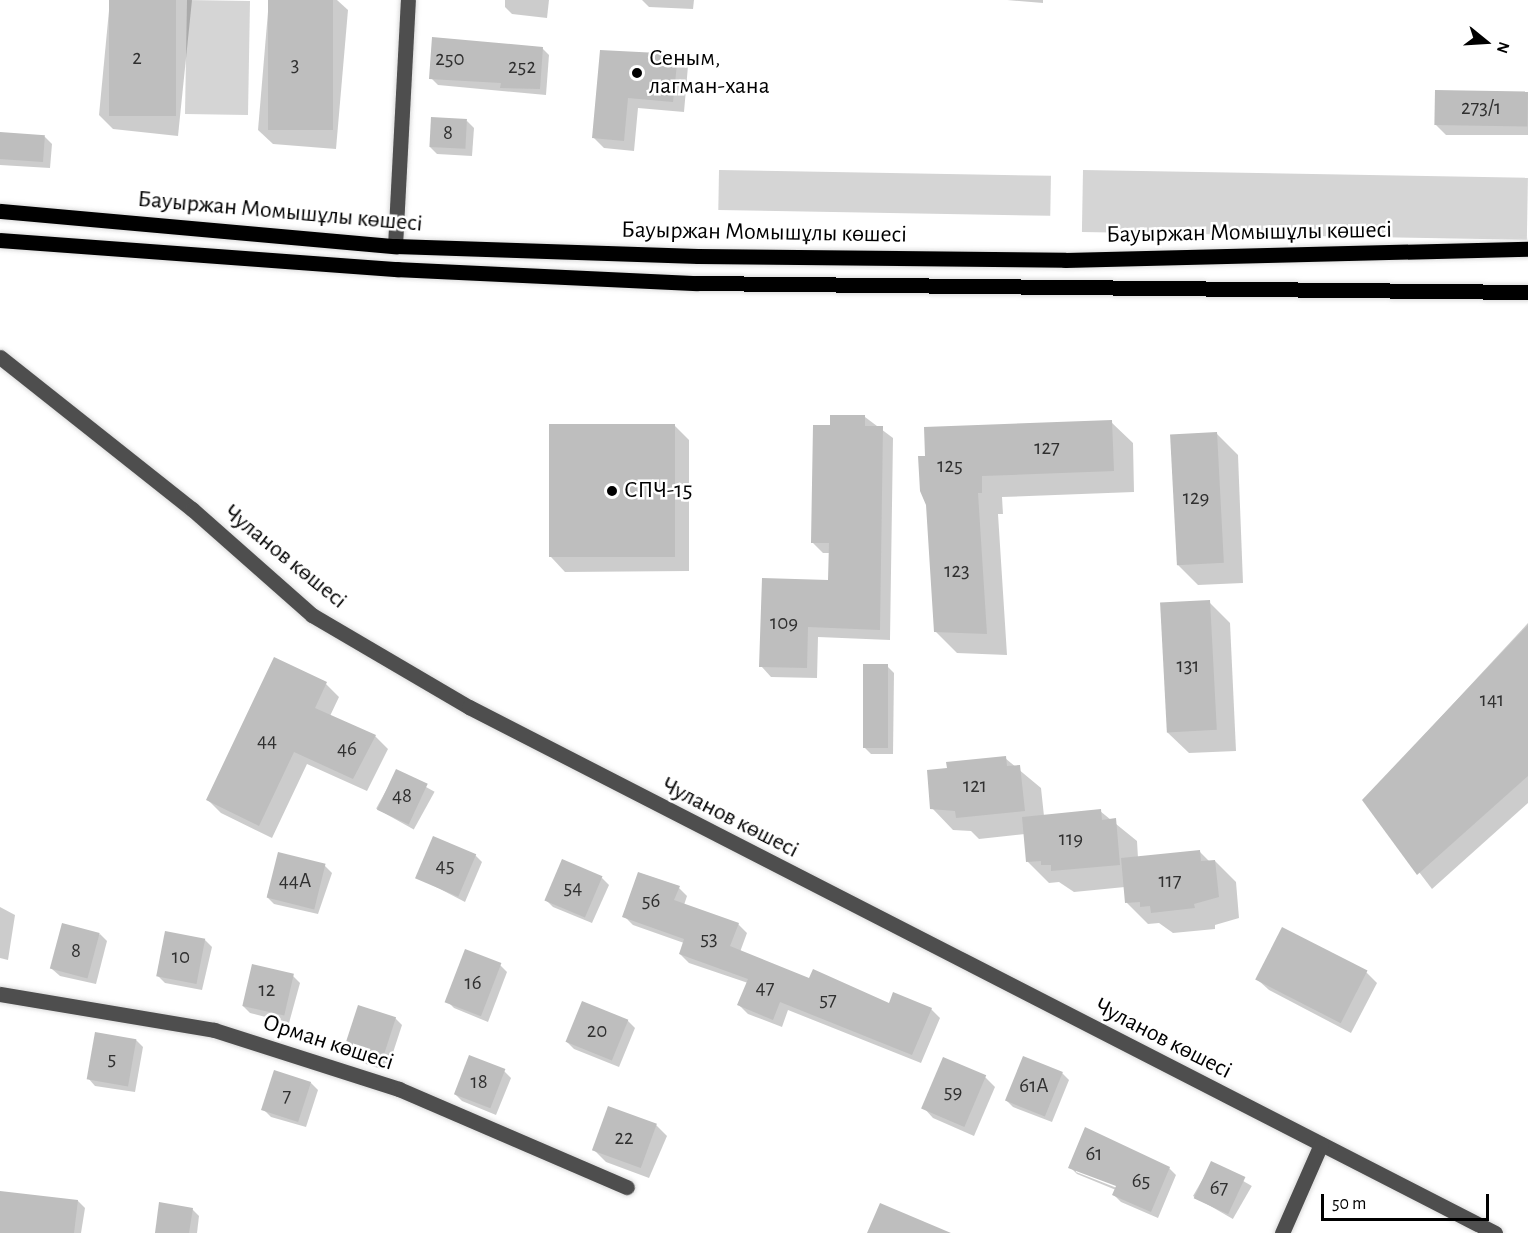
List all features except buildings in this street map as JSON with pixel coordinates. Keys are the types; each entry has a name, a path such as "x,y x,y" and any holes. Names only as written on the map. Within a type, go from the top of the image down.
{"main road":[{"name":"Бауыржан Момышұлы көшесі","path":"0,211 395,246 698,256 1065,260 1528,249"},
{"name":"Бауыржан Момышұлы көшесі","path":"0,240 397,269 603,278 906,288 1528,292"}],"street":[{"path":"395,246 408,0"},
{"name":"Чуланов көшесі","path":"0,357 192,509 322,620 478,712 1495,1233"},
{"name":"Орман көшесі","path":"0,994 214,1030 399,1089 627,1187"},
{"path":"1282,1233 1321,1144"}],"shaded area":[{"path":"187,0 250,1 248,115 185,114"},
{"path":"719,170 1051,176 1050,216 718,210"},
{"path":"1083,170 1528,178 1527,240 1082,232"}],"place":[{"name":"Сеным, лагман-хана","path":"637,73"},
{"name":"СПЧ-15","path":"612,491"}]}
